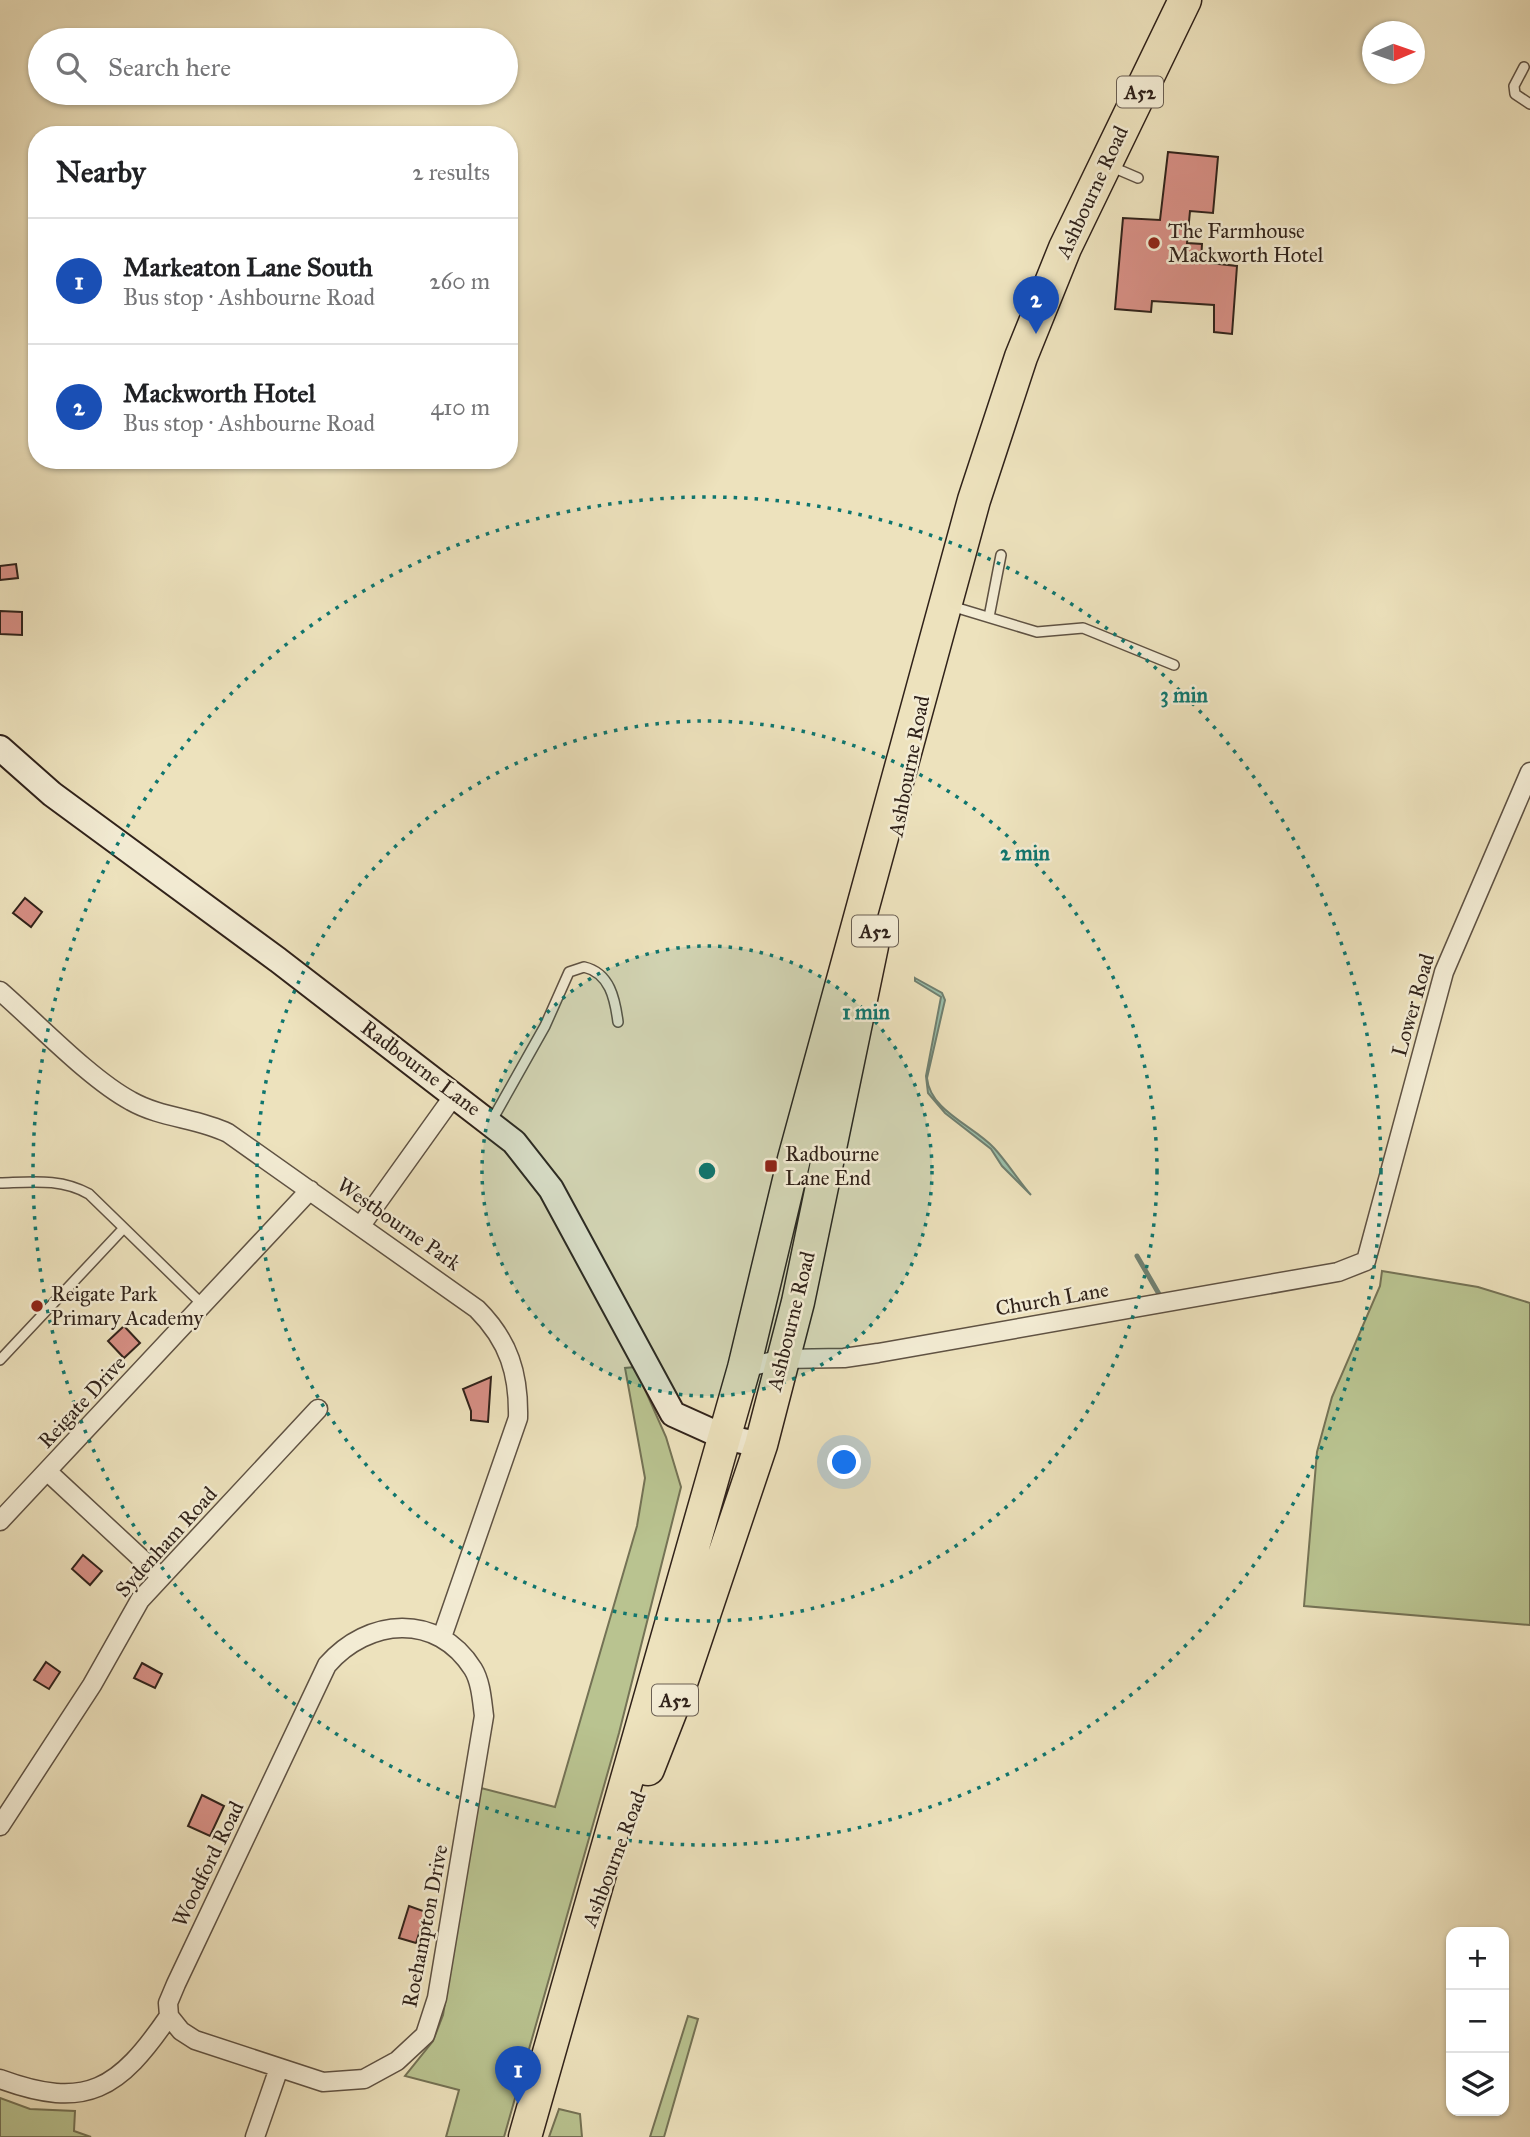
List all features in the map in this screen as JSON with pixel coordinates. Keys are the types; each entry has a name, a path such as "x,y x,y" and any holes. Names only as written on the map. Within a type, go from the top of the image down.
{"highway":[{"name":"Ashbourne Road","path":"524,2137 744,1368 794,1159 974,500 1021,357 1065,248 1185,0"},
{"name":"Ashbourne Road","path":"579,1950 677,1695 761,1445 807,1261 928,670"}],"street":[{"name":"Radbourne Lane","path":"0,748 52,794 455,1094 526,1154 551,1189 673,1414 724,1437 761,1445"},
{"name":"Lower Road","path":"1366,1261 1444,972 1530,772"},
{"name":"Westbourne Park","path":"0,991 102,1081 131,1101 155,1111 208,1123 228,1133 362,1224 477,1309 504,1341 514,1366 519,1393 518,1418 442,1637"},
{"path":"362,1224 455,1094"},
{"name":"Reigate Drive","path":"0,1521 204,1307 310,1190"},
{"name":"Church Lane","path":"744,1368 783,1359 844,1358 878,1353 1338,1272 1366,1261"},
{"name":"Sydenham Road","path":"0,1826 86,1694 122,1627 160,1576 318,1409"},
{"path":"48,1472 160,1576"},
{"name":"Woodford Road","path":"0,2079 50,2094 69,2095 89,2091 129,2068 169,2016 168,2003 176,1984 327,1665 356,1640 391,1627 418,1629 442,1637"},
{"name":"Roehampton Drive","path":"169,2016 181,2031 195,2040 323,2082 364,2079 397,2061 425,2035 437,1998 484,1716 474,1671 442,1637"},
{"path":"255,2137 279,2068"}],"lane":[{"path":"1524,67 1514,86 1515,94 1530,104"},
{"path":"1105,164 1138,178"},
{"path":"989,617 1001,555"},
{"path":"946,604 1037,632 1083,628 1174,665"},
{"path":"491,1122 545,1026 569,972 584,967 605,979 612,991 618,1022"},
{"path":"0,1183 73,1184 89,1194 204,1307"},
{"path":"0,1360 123,1229"}],"shaded area":[{"path":"915,978 942,993 945,1000 927,1078 930,1090 944,1109 994,1148 1031,1195 1002,1166 991,1149 945,1113 928,1093 926,1076 941,997 915,981"},
{"path":"1382,1271 1478,1287 1530,1303 1530,1625 1304,1606 1317,1452 1332,1397 1380,1286"},
{"path":"635,1367 666,1437 681,1487 619,1733 504,2137 446,2137 459,2090 405,2076 433,2041 443,2015 481,1788 555,1807 637,1526 645,1478 625,1368"},
{"path":"688,2016 698,2019 664,2137 650,2137"},
{"path":"0,2098 30,2109 75,2111 74,2131 91,2137 0,2137"},
{"path":"559,2109 580,2114 582,2137 549,2137"}],"building":[{"name":"The Farmhouse Mackworth Hotel","path":"1168,152 1218,157 1213,213 1190,211 1187,243 1202,244 1201,262 1237,266 1232,334 1214,332 1214,305 1152,301 1151,312 1115,309 1123,218 1160,220"},
{"path":"16,564 18,578 0,580 0,566"},
{"path":"0,611 22,612 22,635 0,634"},
{"path":"25,898 42,912 31,927 13,913"},
{"path":"124,1326 140,1343 124,1358 108,1341"},
{"path":"491,1377 488,1422 471,1420 471,1411 463,1389"},
{"path":"83,1555 102,1571 90,1585 72,1569"},
{"path":"46,1662 60,1672 49,1689 34,1680"},
{"path":"142,1663 162,1674 155,1688 134,1678"},
{"path":"202,1795 224,1806 210,1836 188,1826"},
{"path":"409,1906 426,1912 416,1943 399,1938"}],"waterway":[{"path":"1137,1256 1159,1294"}],"place":[{"name":"The Farmhouse Mackworth Hotel","path":"1154,243"},
{"name":"Mackworth Hotel","path":"1036,334"},
{"name":"Radbourne Lane End","path":"771,1166"},
{"name":"Reigate Park Primary Academy","path":"37,1306"},
{"name":"Markeaton Lane South","path":"518,2104"}]}
